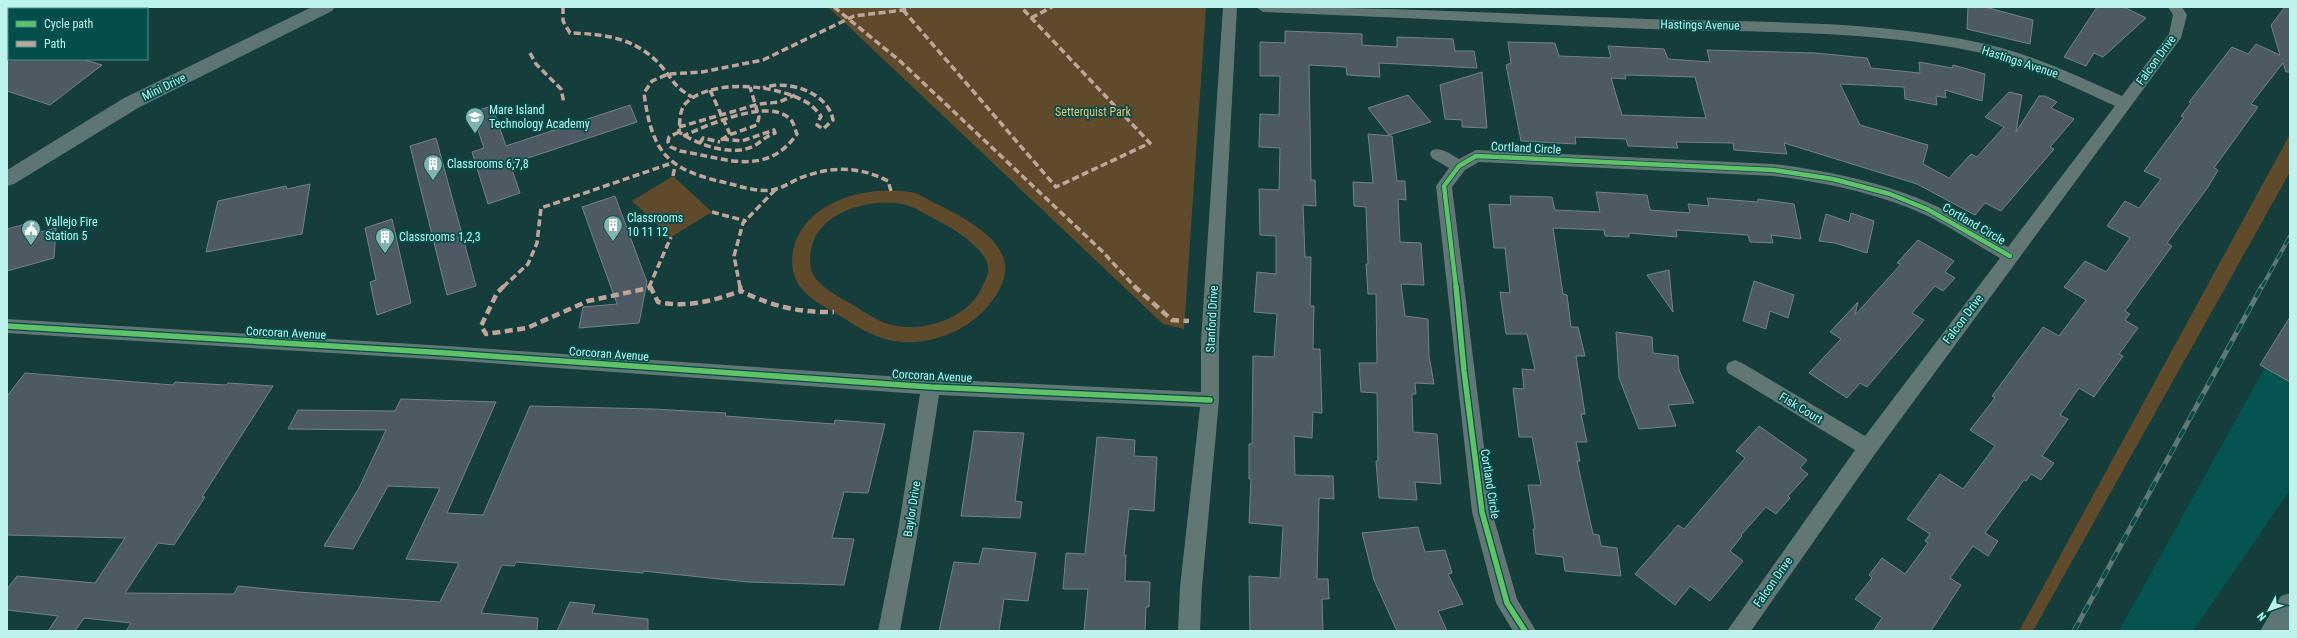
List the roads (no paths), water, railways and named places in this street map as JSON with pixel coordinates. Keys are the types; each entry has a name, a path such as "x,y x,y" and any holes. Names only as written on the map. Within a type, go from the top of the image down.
{"street":[{"name":"Mini Drive","path":"7,179 131,103 326,7"},
{"name":"Stanford Drive","path":"1189,631 1191,587 1210,400 1210,340 1230,7"},
{"name":"Hastings Avenue","path":"1263,7 1650,24 1818,28 1889,33 1985,49 2056,72 2124,104"},
{"name":"Falcon Drive","path":"1738,631 1868,448 2176,35 2180,14 2175,7"},
{"path":"1438,154 1459,166"},
{"name":"Cortland Circle","path":"1524,631 1507,603 1482,512 1464,371 1451,237 1444,186 1459,166 1476,156 1774,170 1808,174 1863,186 1928,209 2010,256"},
{"name":"Corcoran Avenue","path":"7,326 447,353 931,387 1210,400"},
{"name":"Fisk Court","path":"1735,368 1868,448"},
{"name":"Baylor Drive","path":"889,631 908,531 931,387"},
{"path":"2273,631 2290,605"}],"railway":[{"path":"2262,287 2290,236"},
{"path":"2074,631 2262,286"}],"place":[{"name":"Mare Island Technology Academy","path":"475,134"},
{"name":"Classrooms 6,7,8","path":"433,181"},
{"name":"Classrooms 10 11 12","path":"613,242"},
{"name":"Vallejo Fire Station 5","path":"31,246"},
{"name":"Classrooms 1,2,3","path":"385,254"}],"park label":[{"name":"Setterquist Park","path":"1093,112"}]}
